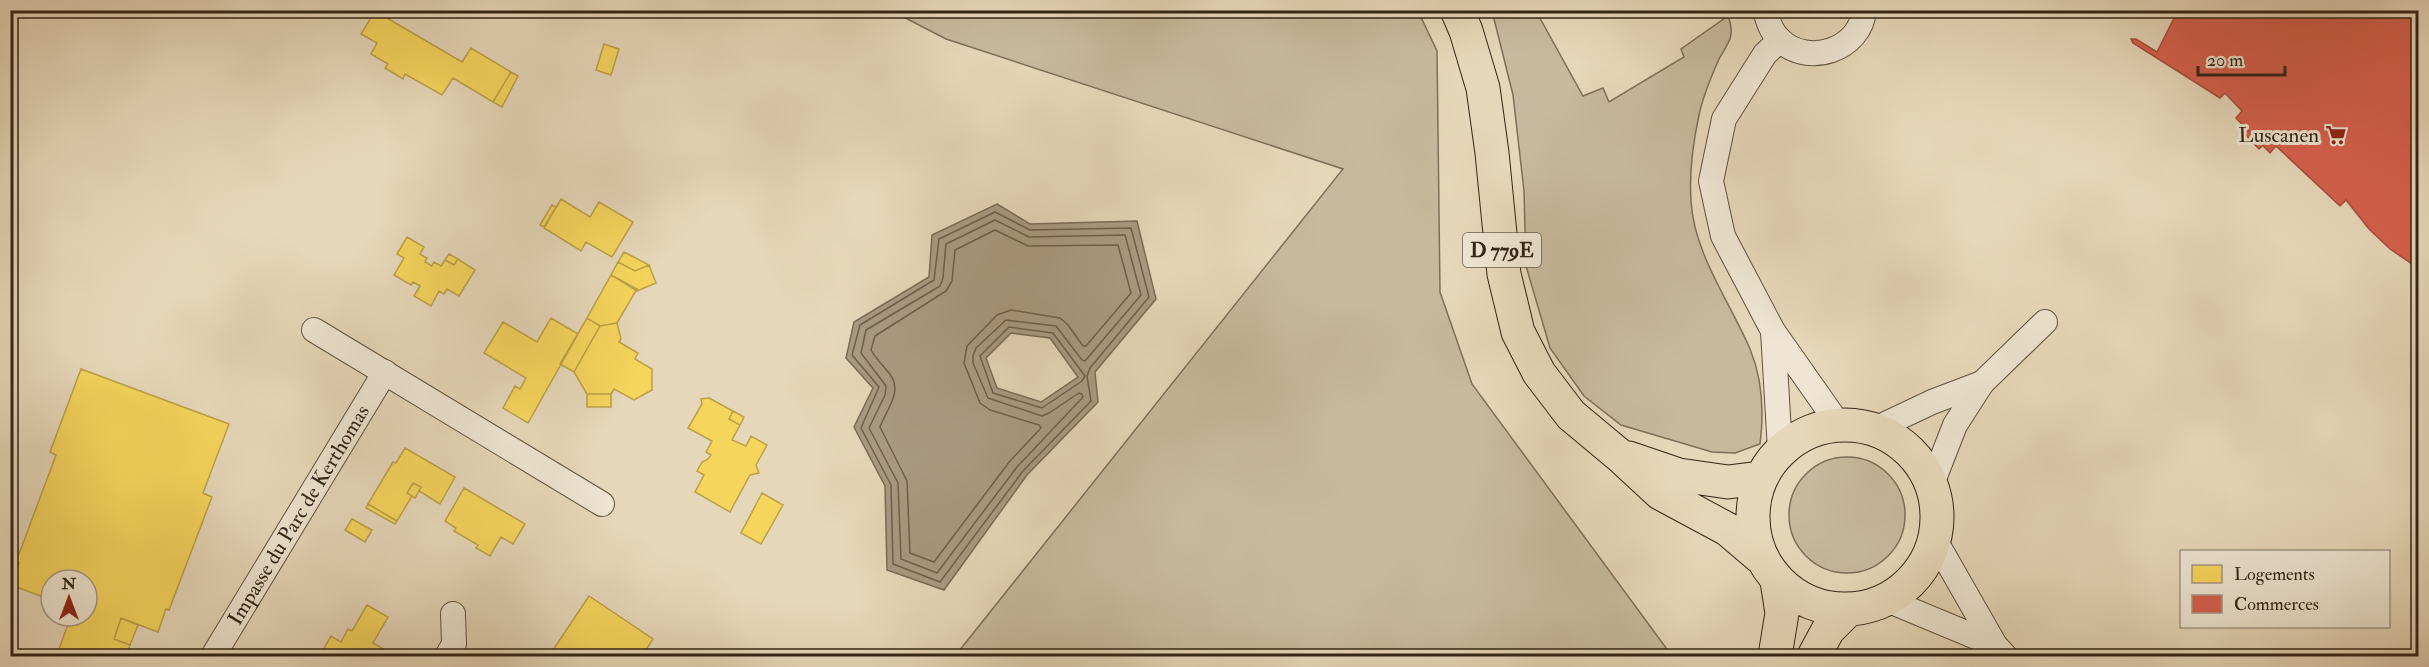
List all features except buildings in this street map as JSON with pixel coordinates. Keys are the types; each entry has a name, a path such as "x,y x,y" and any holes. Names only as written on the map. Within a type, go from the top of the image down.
{"main road":[{"name":"D 779E","path":"1457,10 1466,31 1483,88 1504,274 1518,332 1539,373 1571,415 1619,454 1660,493 1727,529 1769,569"},
{"path":"1769,569 1809,603 1848,610 1868,607 1887,600 1909,585 1925,564 1935,540 1938,512 1932,483 1918,460 1899,441 1875,429 1857,425 1839,425 1807,432 1780,450 1769,463 1760,478 1752,504 1752,531 1769,569 1782,614 1775,657"},
{"name":"D 779E","path":"1619,454 1679,475 1728,482 1760,478"},
{"path":"1814,657 1828,630 1848,610"}],"street":[{"path":"1765,10 1770,27 1780,40 1805,53 1819,54 1845,44 1857,31 1864,10"},
{"path":"1780,40 1766,54 1724,119 1711,181 1723,236 1773,331 1839,425"},
{"path":"1932,483 1955,425 1982,383 2045,322"},
{"path":"314,330 602,504"},
{"path":"1773,331 1780,450"},
{"name":"Impasse du Parc de Kerthomas","path":"213,657 385,372"},
{"path":"1875,429 1932,402 1982,383"},
{"path":"1935,540 2000,651"},
{"path":"1887,600 2000,651"},
{"path":"447,657 454,644 453,614"}],"shaded area":[{"path":"892,11 1418,11 1437,51 1440,292 1472,384 1672,656 955,656 1343,169 946,39"},
{"path":"1492,11 1536,11 1583,96 1603,88 1609,102 1684,57 1681,49 1728,16 1731,28 1730,39 1708,87 1697,126 1691,169 1691,201 1694,221 1706,259 1754,360 1761,396 1760,444 1735,453 1712,452 1621,425 1584,396 1550,348 1526,266 1524,191 1513,95"},
{"path":"1847,457 1869,462 1888,474 1900,493 1905,515 1900,537 1888,556 1869,568 1847,573 1825,568 1806,556 1794,537 1789,515 1794,493 1806,474 1825,462"}],"water":[{"path":"997,204 1030,224 1137,221 1156,299 1095,372 1098,402 1027,475 944,590 887,570 885,486 854,427 873,388 846,358 854,322 929,277 932,235","holes":["1011,333 1050,338 1078,377 1041,402 997,388 986,358"]}],"place":[{"name":"Luscanen","path":"2336,135"}]}
